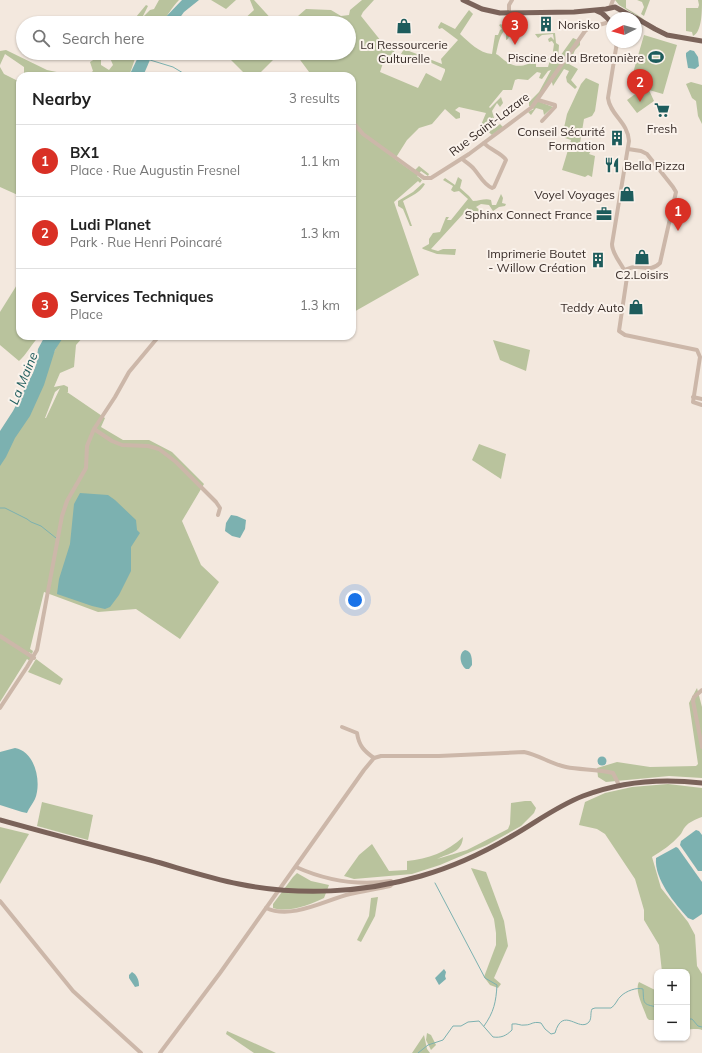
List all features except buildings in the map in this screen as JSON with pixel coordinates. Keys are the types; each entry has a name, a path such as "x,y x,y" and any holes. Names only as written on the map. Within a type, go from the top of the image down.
{"main road":[{"path":"462,0 486,11 509,13 594,11 613,8 626,12"},
{"path":"613,8 618,12"},
{"path":"612,12 613,8"},
{"path":"594,11 601,12 606,16"},
{"path":"642,22 667,35 702,39"},
{"path":"0,820 237,883 283,890 321,891 393,883 434,872 481,854 582,796 619,785 660,780 702,783"}],"street":[{"path":"509,13 509,5 512,0"},
{"path":"613,0 613,8"},
{"name":"Rue Saint-Lazare","path":"356,126 363,134 424,178 429,178 462,159 532,107 585,31 591,26 604,24 606,22"},
{"path":"616,48 608,98 610,106 625,126 629,136 612,244 613,252 625,270 626,280 618,328 619,331 625,335 697,350 700,357 693,402 702,405"},
{"path":"538,100 555,105 555,107 542,121"},
{"path":"462,159 473,168 488,186 492,188 494,187 506,160 484,143"},
{"path":"625,270 634,267 650,269 656,267 660,263 676,192 649,156 641,151 628,149"},
{"path":"0,708 34,658 40,639 64,510 67,501 86,468 87,446 94,429 118,393 126,376 156,340"},
{"path":"693,397 702,399"},
{"path":"94,429 109,439 122,445 148,446 158,449 176,462 216,502 220,508 218,515"},
{"path":"0,636 34,658"},
{"path":"702,690 694,697 693,700 702,747"},
{"path":"342,727 357,733 363,750 374,758"},
{"path":"160,1053 220,973 374,758 386,756 438,756 520,752 531,754 552,764 566,767 602,770 613,773 619,785"},
{"path":"296,867 321,877 349,883 368,884 396,880 401,881"},
{"path":"266,908 279,912 303,909 351,894 390,886 393,883"},
{"path":"0,901 73,990 141,1053"}],"green space":[{"path":"159,0 179,0 167,16 144,16 150,10 154,9"},
{"path":"211,0 236,0 226,9"},
{"path":"250,0 254,0 269,16 248,16 254,10"},
{"path":"362,0 374,0 361,16 385,46 397,44 394,52 391,54 392,56 383,63 380,72 418,88 426,73 441,81 445,69 425,60 401,54 404,49 442,64 441,59 458,40 442,28 439,29 438,27 441,22 455,29 469,10 473,14 460,34 479,50 492,54 495,35 498,35 502,29 499,25 501,24 503,28 507,28 510,34 506,40 506,30 502,34 496,54 515,65 519,66 528,64 528,60 531,60 536,63 536,67 548,67 550,60 533,60 533,58 555,58 553,51 554,44 552,41 549,42 548,39 551,37 554,40 553,34 542,35 538,38 535,34 555,33 556,43 559,45 558,59 573,38 580,41 580,45 575,50 569,64 578,69 571,80 577,87 575,89 567,82 566,77 569,71 564,69 553,86 551,79 537,100 553,107 544,115 543,110 536,108 531,115 528,112 534,109 529,106 529,102 539,92 551,70 548,71 542,79 539,78 541,73 537,72 528,80 515,80 512,90 503,90 489,107 490,108 501,97 503,103 500,107 497,103 492,111 494,118 490,121 490,125 494,129 500,124 503,127 492,135 481,125 486,113 459,107 455,110 460,113 460,118 456,119 445,109 432,124 419,128 407,140 395,159 413,172 419,166 429,174 428,176 421,171 417,176 422,180 420,183 418,181 394,202 419,275 356,311 356,72 309,72 300,60 356,60 356,16 341,16 349,15 350,10"},
{"path":"615,0 626,0 626,8 632,12 630,12 619,5"},
{"path":"637,0 650,0 644,16 642,15 644,7 642,2"},
{"path":"698,0 702,0 701,21 696,34 693,36 692,32 686,31 686,8 698,8"},
{"path":"146,5 148,6 143,16 137,16"},
{"path":"306,9 331,10 341,16 298,16"},
{"name":"Piscine de la Bretonnière","path":"644,35 677,45 663,94 649,90 654,101 637,113 627,100 642,89 646,77 633,73 640,48 642,48"},
{"path":"6,50 16,55 16,60 26,60 47,70 57,72 24,72 24,67 5,54 0,65 0,51"},
{"path":"93,60 101,60 101,65 109,70 113,65 111,60 135,60 130,72 92,72 93,71 90,62"},
{"path":"231,60 273,60 261,72 243,72"},
{"path":"0,67 4,74 16,80 16,194 0,187"},
{"path":"586,78 599,84 595,111 592,116 584,119 580,143 593,148 589,154 595,156 592,177 588,175 585,177 562,170 571,140 562,137 567,114 581,84"},
{"path":"691,82 702,85 702,124 698,116 696,101 692,98 686,84"},
{"path":"458,177 462,180 460,188 473,201 489,199 491,200 492,205 496,205 501,194 503,198 502,203 506,204 505,206 499,207 493,211 489,205 481,204 476,207 488,217 486,220 467,208 431,249 438,251 443,249 456,249 455,255 437,254 423,249 422,248 429,244 429,239 433,233 440,232 446,217 449,217 447,220 451,220 468,199 459,191 454,192 451,190 453,186 443,180 445,178 455,185"},
{"path":"423,183 425,184 421,190 403,201 412,226 410,226 403,209 398,206 398,201 413,192"},
{"path":"16,286 16,340 36,340 19,361 0,345 0,312"},
{"path":"60,340 80,340 76,345 74,367 60,373 54,387 64,385 68,387 67,392 105,418 101,427 123,440 149,440 172,452 204,484 182,521 201,565 219,582 180,639 136,609 98,612 44,592 30,649 33,651 32,654 29,652 31,658 30,661 27,659 0,702 0,460","holes":["60,388 46,418 55,392"]},
{"path":"493,340 530,350 526,371 500,360"},
{"path":"479,444 506,454 501,479 472,460"},
{"path":"36,659 63,679 60,685 28,672"},
{"path":"697,688 702,707 702,778 669,776 606,782 598,777 597,768 617,762 650,767 696,766 698,764 689,703"},
{"path":"668,784 702,788 702,817 688,824 674,841 652,857 661,888 688,922 695,935 697,966 702,974 702,1030 690,1029 690,969 662,969 659,945 644,920 644,910 635,879 605,834 597,829 579,825 585,802 605,793 632,787"},
{"path":"531,801 536,808 534,813 521,826 487,845 440,865 412,874 354,879 344,876 359,855 372,844 389,871 407,870 407,861 422,859 444,851 463,837 460,846 454,852 437,859 467,850 508,829 510,824 511,803"},
{"path":"42,802 93,815 88,840 37,826"},
{"path":"0,827 29,834 0,884"},
{"path":"471,868 486,872 504,921 508,946 494,978 501,984 498,988 490,985 484,977 496,945 494,919"},
{"path":"297,873 311,881 329,885 324,898 306,906 292,909 286,910 273,908 273,904"},
{"path":"378,897 375,916 361,942 357,940 369,916 371,898"},
{"path":"639,982 654,990 654,1020 649,1020 647,1018 640,1000 638,986"},
{"path":"227,1031 276,1053 254,1053 226,1034"},
{"path":"427,1033 431,1035 436,1045 431,1050 426,1040"},
{"path":"424,1035 427,1049 430,1053 412,1053"}],"water":[{"path":"182,0 199,0 181,16 167,16"},
{"path":"690,50 694,51 698,57 699,66 695,69 688,68 686,53"},
{"path":"137,60 150,60 145,72 131,72"},
{"path":"43,340 61,340 55,350 44,385 30,416 15,438 0,466 0,431 13,411 33,373 36,365 38,349"},
{"path":"80,493 108,495 136,520 137,530 140,533 131,547 131,571 119,595 110,607 105,609 57,594 59,579 70,544 74,504"},
{"path":"231,515 246,520 245,529 240,538 232,536 225,531 226,523"},
{"path":"465,650 469,652 472,658 472,665 469,669 466,669 461,662 461,654"},
{"path":"15,748 22,750 28,755 35,768 37,776 37,792 35,799 27,813 0,805 0,752"},
{"path":"602,756 607,761 602,766 597,761"},
{"path":"696,830 702,835 702,871 698,871 680,845 681,841"},
{"path":"676,847 702,882 702,914 693,920 688,918 666,891 656,866 656,858"},
{"path":"444,969 446,972 446,979 439,985 435,978"},
{"path":"132,972 139,982 139,986 135,987 129,978 129,975"}],"waterway":[{"path":"150,60 173,67 181,72"},
{"path":"0,508 5,508 41,526 56,538"},
{"path":"435,883 485,978 497,985 494,1007 484,1026"},
{"path":"418,1053 428,1045 443,1040 453,1026 461,1026 468,1022 479,1021 493,1037 501,1037 510,1032 512,1030 512,1024 527,1025 536,1022 541,1023 551,1034 555,1033 558,1025 562,1021 567,1020 581,1024 589,1022 592,1009 611,1008 623,994 635,989 643,989 646,1004 654,1006"},
{"path":"690,1019 692,1019 698,1026 702,1027"}],"place":[{"name":"Norisko","path":"546,24"},
{"name":"La Ressourcerie Culturelle","path":"404,26"},
{"name":"Services Techniques","path":"515,45"},
{"name":"Piscine de la Bretonnière","path":"656,57"},
{"name":"Ludi Planet","path":"640,102"},
{"name":"Fresh","path":"662,110"},
{"name":"Conseil Sécurité Formation","path":"617,138"},
{"name":"Bella Pizza","path":"612,165"},
{"name":"Voyel Voyages","path":"627,194"},
{"name":"Sphinx Connect France","path":"604,214"},
{"name":"BX1","path":"678,231"},
{"name":"C2.Loisirs","path":"642,257"},
{"name":"Imprimerie Boutet - Willow Création","path":"598,260"},
{"name":"Teddy Auto","path":"636,307"}],"water label":[{"name":"La Maine","path":"23,378"}]}
